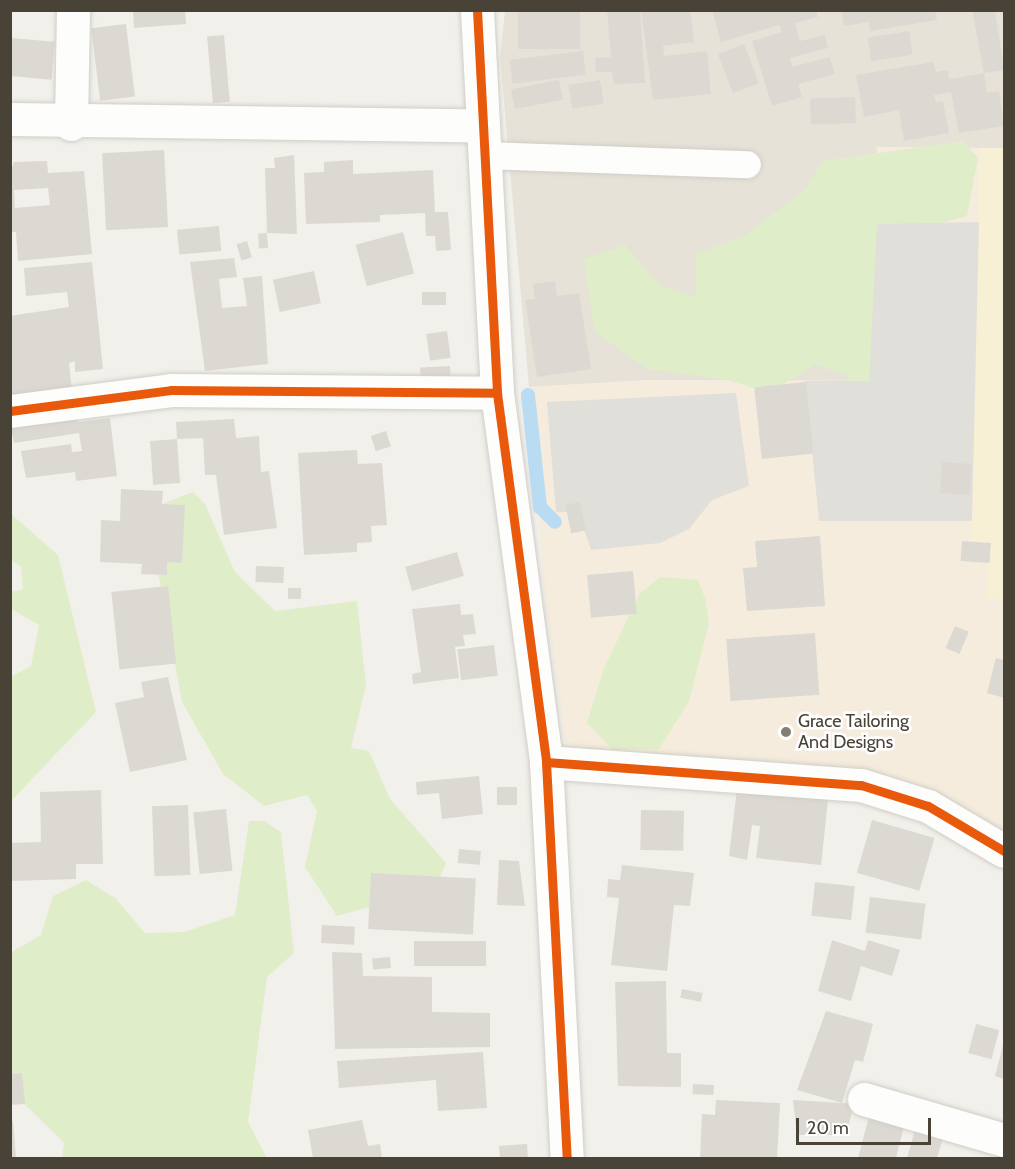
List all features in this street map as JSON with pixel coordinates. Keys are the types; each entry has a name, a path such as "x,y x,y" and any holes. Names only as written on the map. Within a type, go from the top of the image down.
{"street":[{"path":"71,124 73,10"},
{"path":"477,10 498,393 546,762 567,1158"},
{"path":"10,119 71,124 483,141"},
{"path":"10,411 171,390 498,393"},
{"path":"546,762 861,785 928,806 1005,851"},
{"path":"864,1099 1005,1140"}],"lane":[{"path":"483,141 747,164"}],"shaded area":[{"path":"505,11 1004,11 1004,148 877,147 869,381 651,380 529,387 500,56"},
{"path":"877,147 979,148 971,558 988,559 987,598 1004,599 1004,852 889,798 584,758 566,747 544,588 529,387 651,380 869,381"},
{"path":"979,222 972,521 819,521 805,381 869,381 877,224"},
{"path":"736,393 749,486 712,500 689,529 660,543 591,550 578,512 556,512 547,402"}],"green space":[{"path":"963,141 978,158 967,216 919,229 887,452 839,426 850,377 815,364 770,393 728,380 648,369 595,332 584,259 625,245 660,286 696,297 696,254 742,237 804,191 823,161"},
{"path":"193,492 205,504 235,572 275,611 357,601 366,685 351,748 369,751 390,799 446,863 435,889 337,916 305,867 317,811 307,795 264,806 223,774 182,702 153,545 162,504"},
{"path":"11,514 58,555 96,712 11,801 11,677 31,666 39,625 11,609 11,592 23,589 21,567 11,560"},
{"path":"660,577 698,580 705,598 709,623 689,701 659,749 613,750 587,723 604,668 640,593"},
{"path":"249,821 264,821 281,832 294,953 267,977 259,1037 248,1122 267,1158 62,1158 64,1143 11,1091 10,953 41,935 53,896 86,880 115,898 145,933 184,932 235,915"}],"sand":[{"path":"979,148 1004,148 1004,599 987,598 988,559 971,558"}],"building":[{"path":"133,10 185,10 186,24 134,28"},
{"path":"518,10 580,10 580,49 518,49"},
{"path":"607,10 640,10 645,83 614,84 612,72 596,72 595,58 611,57"},
{"path":"641,10 690,10 694,42 663,46 664,56 707,51 711,94 653,100"},
{"path":"712,10 816,10 818,17 795,23 800,41 825,35 828,48 790,58 792,67 830,57 835,74 798,84 802,97 772,106 752,41 782,32 779,25 721,42"},
{"path":"841,10 935,10 937,20 870,31 869,22 844,26"},
{"path":"972,10 995,10 1004,70 984,73"},
{"path":"126,24 135,96 100,101 91,28"},
{"path":"909,31 913,55 871,61 868,38"},
{"path":"224,35 230,102 213,103 207,36"},
{"path":"11,38 55,42 52,80 10,76"},
{"path":"744,44 759,83 733,93 718,54"},
{"path":"583,51 586,75 512,84 510,60"},
{"path":"933,62 936,72 948,70 949,79 984,73 987,93 999,91 1004,126 959,133 951,92 934,95 936,102 943,101 949,133 904,141 899,110 864,117 856,75"},
{"path":"559,80 563,100 515,109 511,89"},
{"path":"600,80 604,104 572,109 568,85"},
{"path":"855,97 856,123 811,125 810,99"},
{"path":"164,150 168,227 106,230 102,153"},
{"path":"294,155 297,234 267,233 265,168 275,168 274,158"},
{"path":"353,160 353,174 433,170 435,212 448,212 451,250 436,251 435,236 426,236 425,213 380,215 380,222 306,224 304,173 324,172 324,162"},
{"path":"47,161 48,173 84,171 92,254 18,261 16,232 10,232 10,172 14,162","holes":["48,188 50,205 15,208 14,190"]},
{"path":"219,226 221,251 179,255 177,230"},
{"path":"403,232 414,274 367,286 356,245"},
{"path":"267,233 268,248 259,249 258,234"},
{"path":"247,241 252,257 241,260 236,244"},
{"path":"234,258 237,277 219,279 222,308 247,306 243,278 262,276 268,364 205,371 190,262"},
{"path":"92,262 103,369 75,372 75,361 69,363 72,391 10,399 10,316 69,307 67,292 26,296 24,268"},
{"path":"314,271 321,303 280,312 273,280"},
{"path":"555,281 557,296 579,293 591,369 537,377 525,300 535,299 533,284"},
{"path":"422,292 446,292 446,305 422,305"},
{"path":"447,331 451,358 430,361 426,334"},
{"path":"450,366 451,384 421,386 420,368"},
{"path":"806,382 814,454 762,459 754,387"},
{"path":"75,406 78,422 110,418 117,476 76,481 75,472 26,478 21,451 71,444 72,452 82,451 79,433 14,443 10,424"},
{"path":"234,419 236,438 259,436 261,472 269,471 277,528 224,535 216,475 205,475 203,438 177,439 176,422"},
{"path":"386,431 391,446 376,451 371,436"},
{"path":"177,439 180,483 153,485 150,441"},
{"path":"357,450 358,464 382,463 387,525 371,526 372,542 357,543 357,552 304,555 298,453"},
{"path":"942,462 972,464 970,495 940,493"},
{"path":"121,489 163,491 162,504 185,505 182,563 167,562 167,575 141,574 142,564 100,562 101,520 120,521"},
{"path":"580,502 586,530 571,533 565,505"},
{"path":"820,536 825,606 747,611 743,568 757,567 755,541"},
{"path":"962,541 991,543 990,563 961,561"},
{"path":"457,552 464,576 412,591 405,567"},
{"path":"256,566 284,567 283,583 255,582"},
{"path":"633,571 637,614 591,618 587,575"},
{"path":"168,586 176,664 119,670 111,592"},
{"path":"288,588 301,588 301,599 288,599"},
{"path":"460,604 461,615 473,614 476,634 463,635 465,646 455,647 459,678 413,684 412,674 421,672 412,609"},
{"path":"955,626 969,632 959,654 946,648"},
{"path":"815,633 819,695 731,701 726,639"},
{"path":"494,645 498,676 461,680 457,650"},
{"path":"996,658 1004,660 1004,698 987,693"},
{"path":"168,677 187,760 130,772 115,703 144,697 141,682"},
{"path":"479,776 483,814 442,819 439,793 417,795 416,782"},
{"path":"497,787 517,787 517,805 497,805"},
{"path":"737,789 828,800 821,865 756,858 760,826 752,825 747,860 729,856"},
{"path":"101,790 103,864 76,864 76,879 10,881 10,843 41,842 40,792"},
{"path":"188,805 190,875 154,876 152,806"},
{"path":"226,809 232,871 200,874 193,812"},
{"path":"641,810 684,811 683,851 640,850"},
{"path":"872,820 934,838 919,891 857,873"},
{"path":"459,849 481,851 480,865 458,863"},
{"path":"499,860 519,861 525,906 497,905"},
{"path":"622,865 694,873 690,906 674,905 667,971 611,965 619,898 607,897 608,879 620,880"},
{"path":"371,873 476,878 473,934 368,929"},
{"path":"815,882 855,886 851,920 811,916"},
{"path":"870,897 926,904 921,940 866,933"},
{"path":"322,925 355,927 354,945 321,943"},
{"path":"832,940 865,951 868,940 900,950 892,976 861,966 851,1001 818,991"},
{"path":"414,941 486,941 486,966 414,966"},
{"path":"332,952 362,953 363,976 432,977 432,1012 490,1013 490,1047 335,1049"},
{"path":"390,957 391,968 373,970 372,959"},
{"path":"666,981 667,1053 681,1053 681,1087 618,1086 615,982"},
{"path":"682,989 703,993 701,1002 680,998"},
{"path":"826,1011 873,1024 863,1062 855,1060 842,1103 797,1090"},
{"path":"976,1024 999,1030 991,1059 968,1053"},
{"path":"1004,1041 1004,1079 995,1076"},
{"path":"483,1052 487,1108 438,1111 436,1080 339,1088 337,1061"},
{"path":"22,1073 25,1104 10,1105 10,1074"},
{"path":"693,1084 714,1085 713,1095 692,1094"},
{"path":"716,1100 780,1103 777,1158 700,1158 702,1114 715,1115"},
{"path":"793,1100 854,1104 846,1135 797,1135"},
{"path":"871,1109 906,1118 896,1158 858,1158"},
{"path":"362,1120 368,1146 380,1144 382,1158 313,1158 308,1130"},
{"path":"10,1121 13,1121 16,1158 10,1158"},
{"path":"915,1130 943,1138 937,1158 907,1158"},
{"path":"527,1144 528,1158 500,1158 499,1146"}],"waterway":[{"path":"528,395 540,507 555,522"}],"cycle path":[{"path":"477,10 497,393 546,762 567,1158"},
{"path":"10,411 171,390 497,393"},
{"path":"546,762 861,785 928,806 1004,851"}],"place":[{"name":"Grace Tailoring And Designs","path":"786,732"}]}
